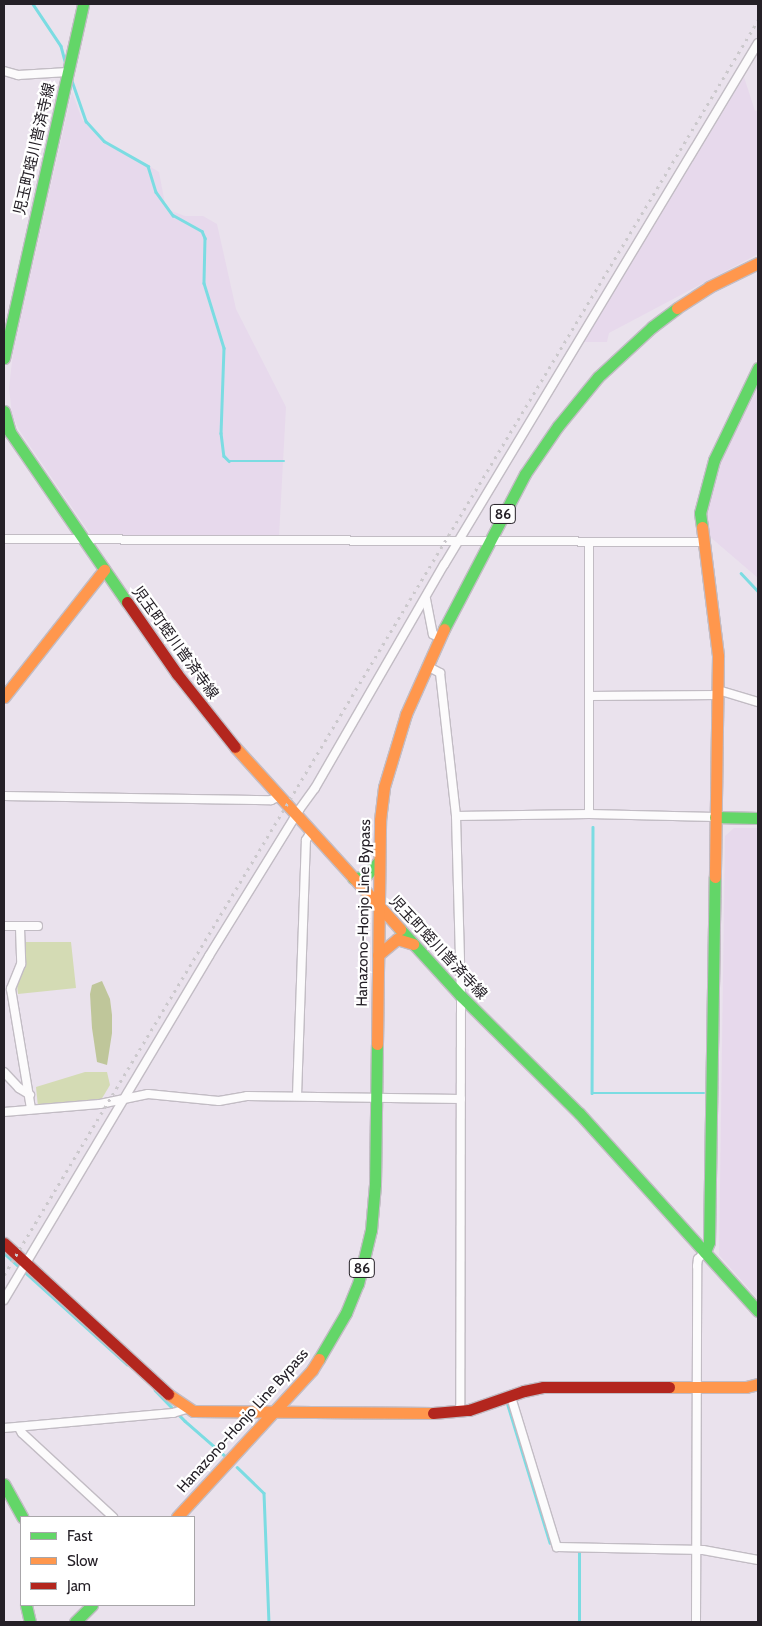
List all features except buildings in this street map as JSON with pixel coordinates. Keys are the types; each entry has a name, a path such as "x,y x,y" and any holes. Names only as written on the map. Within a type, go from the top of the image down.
{"main road":[{"name":"児玉町蛭川普済寺線","path":"4,358 83,4"},
{"name":"Hanazono-Honjo Line Bypass","path":"178,1516 276,1412 312,1370 346,1313 358,1284 371,1230 376,1184 378,862 380,820 384,787 400,730 427,666 488,542 525,474 558,426 598,376 652,327 685,302 709,287 758,263"},
{"path":"705,1252 709,1242 718,693 715,631 702,542 700,513 710,471 758,368"},
{"name":"児玉町蛭川普済寺線","path":"4,411 10,432 104,570 213,722 278,797 296,814 461,996 580,1113 758,1312"},
{"path":"4,697 104,570"},
{"path":"715,817 758,818"},
{"path":"353,878 365,877 378,862"},
{"path":"378,955 386,946 397,939 413,944"},
{"path":"4,1243 157,1385 186,1409 199,1412 460,1412 543,1388 746,1387 758,1384"},
{"path":"4,1484 21,1516"},
{"path":"26,1606 30,1622"},
{"path":"75,1622 91,1606"}],"street":[{"path":"4,1300 296,814 315,788 459,541 758,43"},
{"path":"4,71 18,75 68,72"},
{"path":"4,540 702,542"},
{"path":"589,542 589,814"},
{"path":"426,599 433,634 440,638"},
{"path":"427,666 440,673 456,816 461,996 460,1412"},
{"path":"589,696 718,693 758,702"},
{"path":"4,796 271,800 278,797"},
{"path":"456,816 589,814 715,817"},
{"path":"297,1096 306,840 311,832"},
{"path":"4,926 20,928 38,926"},
{"path":"20,928 21,964 11,989 31,1109"},
{"path":"4,1072 19,1088 30,1095"},
{"path":"4,1112 100,1104 148,1094 219,1101 247,1096 461,1099"},
{"path":"696,1622 697,1266 698,1259 705,1252"},
{"path":"511,1397 557,1547 696,1549 758,1560"},
{"path":"4,1428 173,1413 186,1409"},
{"path":"19,1428 22,1433 112,1516"}],"shaded area":[{"path":"744,77 755,111 758,110 758,254 609,333 607,342 584,342"},
{"path":"72,92 82,119 103,143 134,157 159,172 166,209 185,216 203,216 217,224 236,309 286,407 279,536 91,535 19,430 12,414 9,388 13,353"},
{"path":"758,380 758,578 709,536 706,519 714,477"},
{"path":"734,828 758,828 758,1299 719,1255 725,836"}],"green space":[{"path":"23,942 71,942 76,988 18,994 17,985 24,966"},
{"path":"102,981 110,999 112,1015 112,1033 107,1065 97,1062 92,1028 90,994 92,985"},
{"path":"85,1072 107,1072 110,1085 101,1100 38,1107 36,1087"}],"waterway":[{"path":"33,4 61,46 65,61"},
{"path":"71,78 86,121 104,141 148,166 156,192 173,215 202,231 205,238 204,283 224,348 221,433 224,456 229,461 284,461"},
{"path":"741,573 758,591"},
{"path":"593,827 592,1093 704,1093"},
{"path":"4,1253 127,1364"},
{"path":"155,1390 185,1421 224,1455"},
{"path":"507,1402 550,1543"},
{"path":"237,1467 264,1493 269,1622"},
{"path":"559,1543 579,1545"},
{"path":"579,1552 579,1622"}],"railway":[{"path":"4,1275 758,20"}],"traffic: fast":[{"path":"4,358 83,4"},
{"path":"444,629 525,474 558,426 598,377 652,327 677,308"},
{"path":"702,527 700,513 714,460 758,368"},
{"path":"4,411 10,432 127,602"},
{"path":"715,817 758,818"},
{"path":"353,878 365,877 378,862"},
{"path":"705,1252 709,1242 715,877"},
{"path":"400,929 461,996 579,1113 758,1311"},
{"path":"319,1359 346,1313 358,1284 371,1230 375,1184 377,1044"},
{"path":"4,1484 21,1516"},
{"path":"26,1606 30,1622"},
{"path":"75,1622 91,1606"}],"traffic: slow":[{"path":"677,308 709,287 758,263"},
{"path":"702,527 718,656 715,877"},
{"path":"4,697 104,570"},
{"path":"377,1044 380,820 384,787 406,714 444,629"},
{"path":"235,747 400,929"},
{"path":"378,955 397,939 413,944"},
{"path":"178,1516 312,1370 319,1359"},
{"path":"669,1387 746,1387 758,1384"},
{"path":"168,1394 193,1411 433,1413"}],"traffic: jam":[{"path":"127,602 177,674 235,747"},
{"path":"4,1243 168,1394"},
{"path":"433,1413 469,1410 524,1391 543,1387 669,1387"}]}
